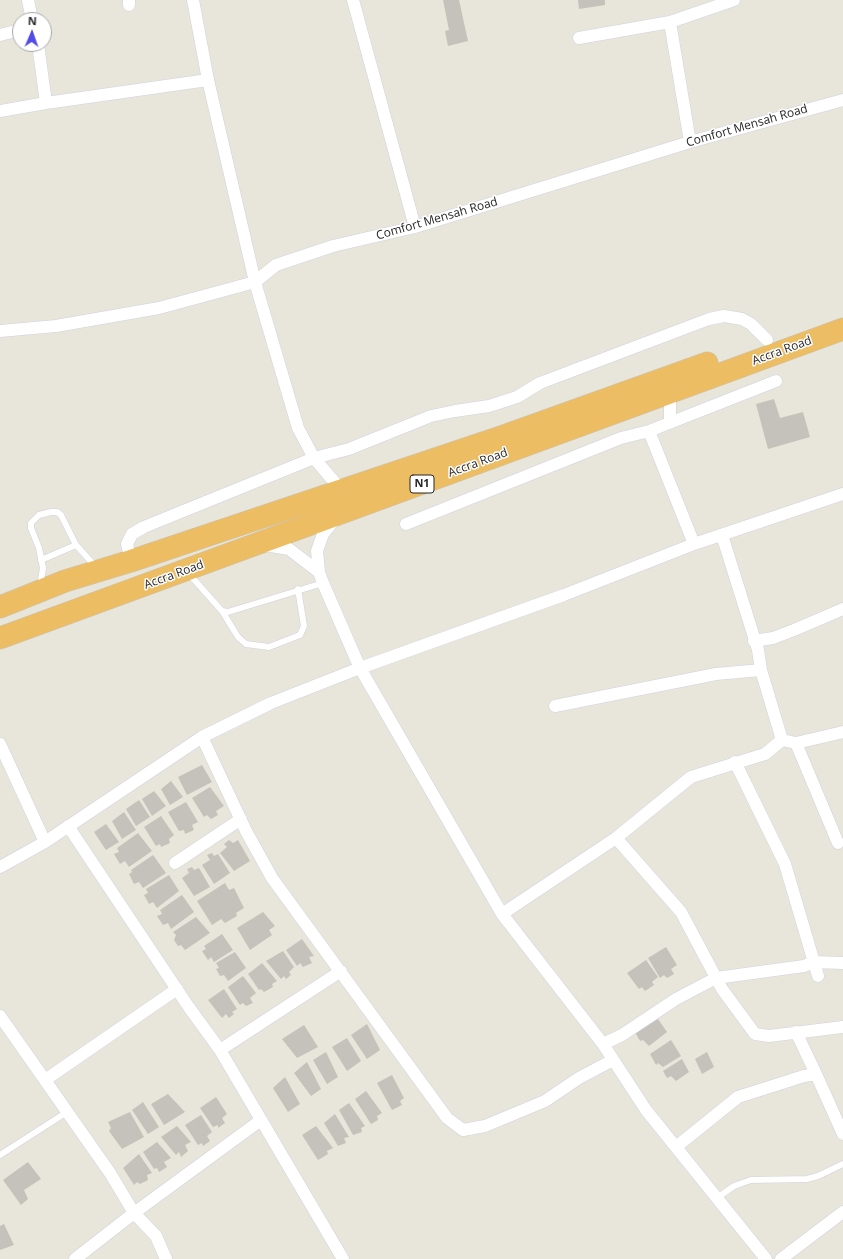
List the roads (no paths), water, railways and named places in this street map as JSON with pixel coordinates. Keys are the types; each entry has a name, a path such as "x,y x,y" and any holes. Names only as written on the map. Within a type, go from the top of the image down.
{"highway":[{"name":"Accra Road","path":"0,607 38,591 501,437 843,313"},
{"name":"Accra Road","path":"0,638 843,329"}],"street":[{"path":"28,0 30,12"},
{"path":"193,0 208,80 255,282 298,428 314,458 342,491"},
{"path":"353,0 415,227"},
{"path":"579,38 670,22 734,0"},
{"path":"670,22 690,142"},
{"path":"0,35 12,32"},
{"path":"39,52 46,102"},
{"path":"0,111 46,102 208,80"},
{"name":"Comfort Mensah Road","path":"255,282 276,265 333,246 415,227 690,142 843,100"},
{"path":"0,331 56,326 159,308 255,282"},
{"path":"131,561 128,544 132,534 144,527 314,458 349,449 431,416 455,410 489,406 517,397 540,383 708,319 724,316 742,319 751,324 767,340"},
{"path":"406,524 621,438 649,431 776,381"},
{"path":"670,393 670,422"},
{"path":"649,431 694,544"},
{"path":"0,867 45,842 202,737 271,703 360,668 564,595 694,544 843,494"},
{"path":"339,514 323,534 317,551 321,577 360,668 502,914 603,1044 646,1110 766,1259"},
{"path":"722,535 782,740"},
{"path":"258,544 289,549 321,577"},
{"path":"754,641 773,638 843,609"},
{"path":"555,706 716,674 761,670"},
{"path":"782,740 796,743 843,732"},
{"path":"202,737 241,819 272,878 447,1118 463,1130 485,1126 545,1101 579,1078 613,1060"},
{"path":"502,914 616,838 690,778 735,762 765,754 782,740"},
{"path":"796,743 838,843"},
{"path":"0,744 45,842"},
{"path":"735,762 785,864 818,976"},
{"path":"175,863 241,819"},
{"path":"68,826 177,989 220,1050 342,1259"},
{"path":"616,838 681,912 716,978 755,1034 769,1036 843,1027"},
{"path":"603,1044 622,1035 676,999 716,978 804,966 813,962 843,963"},
{"path":"220,1050 341,971"},
{"path":"45,1080 177,989"},
{"path":"0,1016 110,1173 134,1213 156,1236 166,1259"},
{"path":"796,1032 843,1134"},
{"path":"676,1147 738,1098 804,1076 816,1074"},
{"path":"75,1259 134,1213 262,1120"},
{"path":"781,1259 843,1212"}],"lane":[{"path":"38,591 43,568 42,560 31,528 34,519 51,512 57,512 61,515 76,544 100,571"},
{"path":"42,560 76,544"},
{"path":"186,570 222,611 238,637 246,644 269,647 300,634 304,626 298,589"},
{"path":"222,611 237,610 298,589 321,577"},
{"path":"0,1155 67,1112"},
{"path":"717,1198 734,1186 751,1180 807,1179 818,1176 843,1164"}]}
